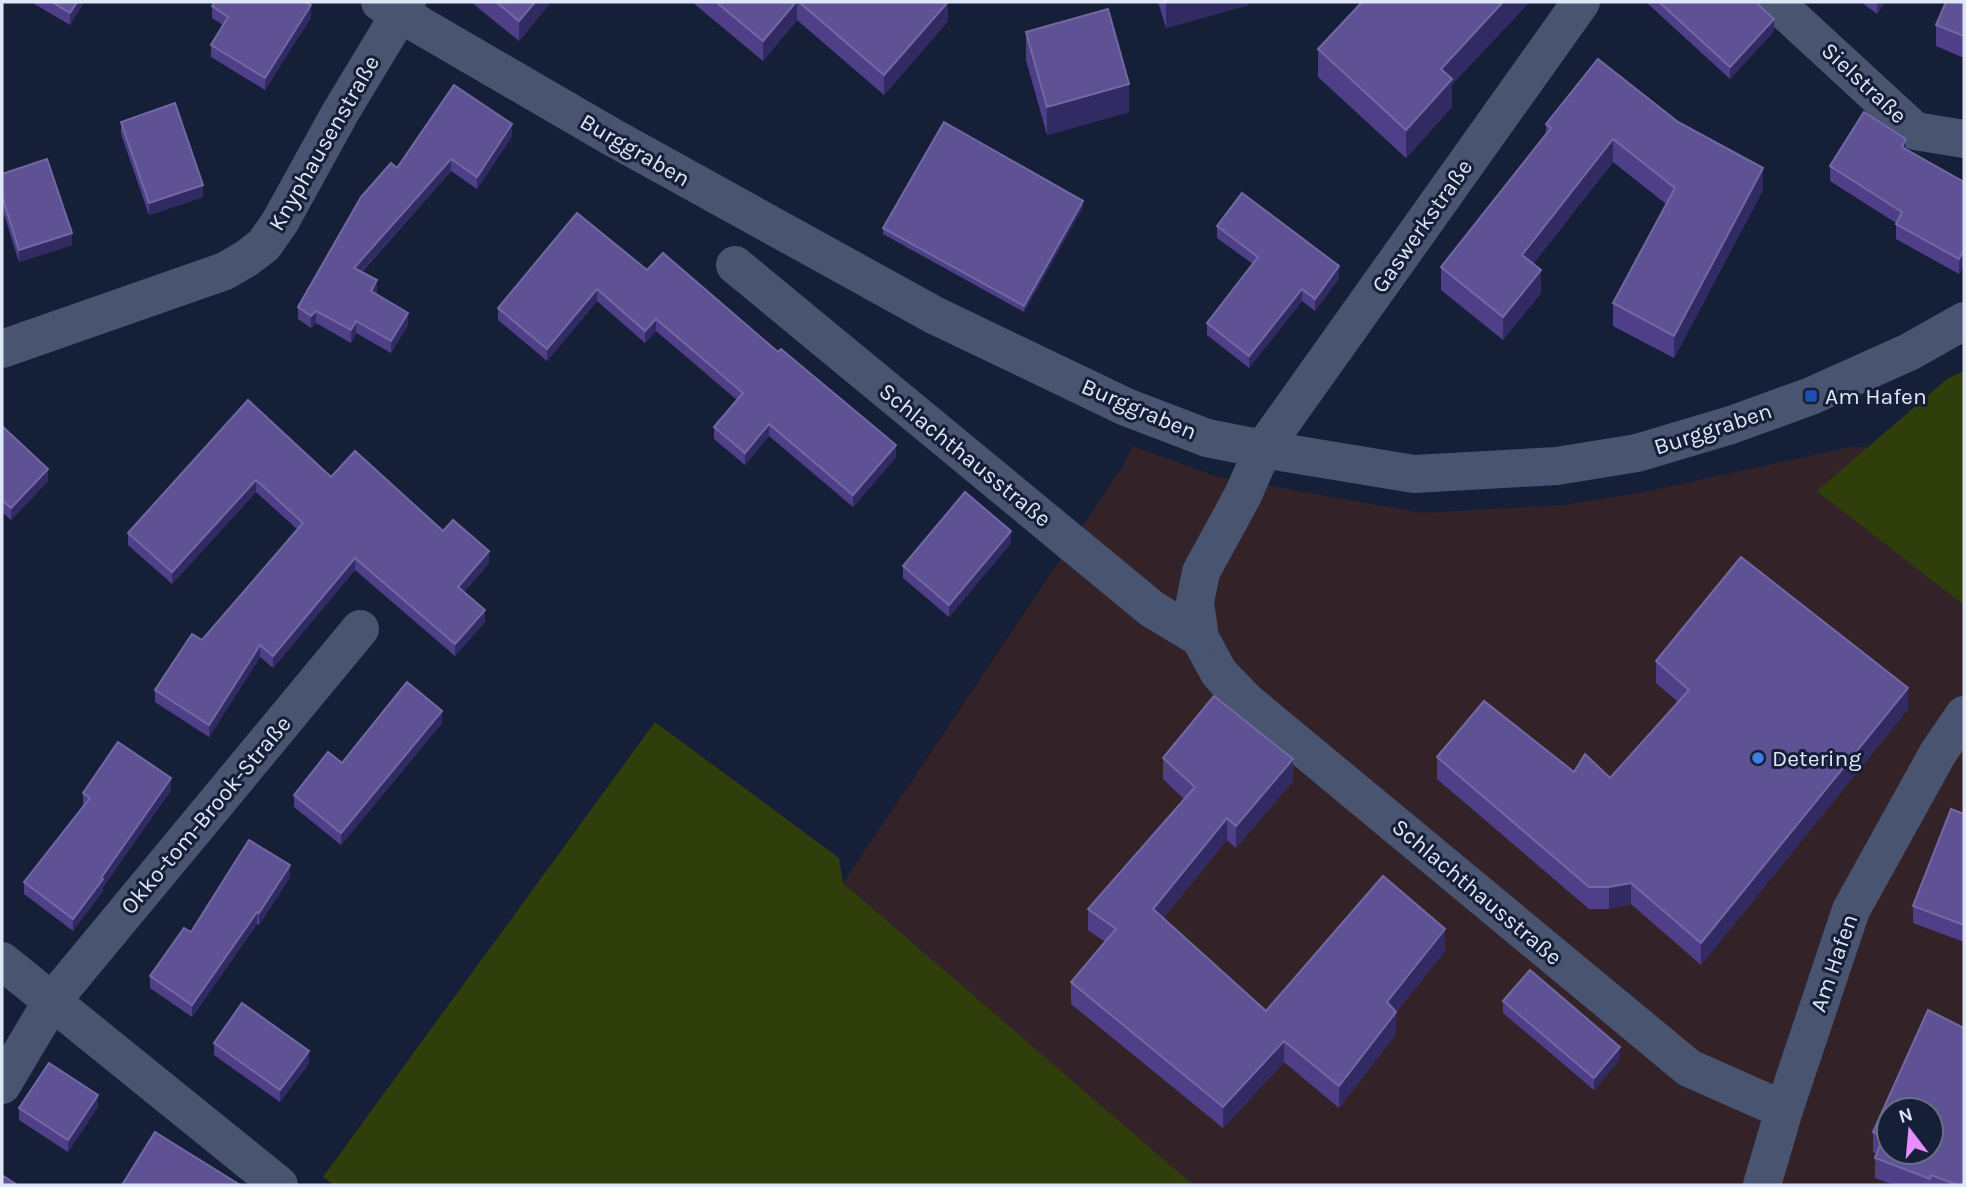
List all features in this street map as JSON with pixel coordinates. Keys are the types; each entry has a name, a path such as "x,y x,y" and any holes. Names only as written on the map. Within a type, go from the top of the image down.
{"street":[{"name":"Gaswerkstraße","path":"1263,449 1581,2"},
{"name":"Sielstraße","path":"1775,2 1915,131 1964,139"},
{"name":"Burggraben","path":"395,6 612,137 934,315 1126,407 1207,438 1414,474 1557,466 1637,453 1731,425 1811,396 1909,352 1964,321"},
{"name":"Knyphausenstraße","path":"2,349 225,271 264,246 340,113 395,6"},
{"name":"Schlachthausstraße","path":"735,265 1152,609 1200,638"},
{"name":"Schlachthausstraße","path":"1263,449 1243,495 1201,572 1195,602 1200,638 1219,673 1246,701 1689,1068 1784,1110"},
{"name":"Okko-tom-Brook-Straße","path":"2,1085 52,1001 360,629"},
{"name":"Am Hafen","path":"1762,1185 1784,1110 1851,910 1938,753 1964,715"},
{"path":"2,961 279,1185"}],"shaded area":[{"path":"1964,431 1964,1185 1180,1185 843,883 1123,466 1133,446 1215,476 1422,513 1564,505 1644,492 1850,447 1882,448"}],"green space":[{"path":"1964,371 1964,605 1817,491 1947,379"},
{"path":"655,722 839,858 843,883 1193,1185 334,1185 323,1177"}],"building":[{"path":"52,2 77,2 70,13"},
{"path":"215,2 305,2 311,5 265,78 211,45 228,17 212,6"},
{"path":"496,2 535,2 519,21"},
{"path":"716,2 796,2 763,41"},
{"path":"799,2 948,2 884,75"},
{"path":"1362,2 1503,2 1441,69 1452,79 1406,130 1318,49"},
{"path":"1659,2 1757,2 1774,19 1730,67"},
{"path":"1946,2 1964,2 1964,36 1936,25"},
{"path":"1108,9 1129,84 1047,107 1026,32"},
{"path":"1598,59 1678,122 1763,168 1674,336 1613,303 1675,188 1613,139 1522,255 1541,270 1503,317 1441,267 1551,128 1546,124"},
{"path":"454,85 512,124 477,177 451,159 354,268 377,280 371,291 408,313 391,341 356,321 351,330 316,311 311,316 298,307 361,197 391,163 397,168"},
{"path":"175,103 203,185 149,203 121,122"},
{"path":"1864,112 1906,139 1902,147 1964,182 1964,250 1959,259 1896,224 1902,212 1830,166"},
{"path":"944,122 1083,201 1024,306 883,228"},
{"path":"47,159 72,233 19,250 2,196 2,174"},
{"path":"1242,193 1339,266 1315,299 1302,289 1249,356 1207,323 1258,257 1217,226"},
{"path":"577,213 647,270 663,253 778,352 781,349 896,445 853,495 769,424 745,453 714,427 743,393 656,319 645,331 597,289 547,349 498,308"},
{"path":"248,400 331,477 355,451 443,531 453,520 489,551 458,587 485,610 455,644 355,558 273,656 260,645 209,725 155,690 192,634 202,640 303,523 256,480 172,572 128,533"},
{"path":"2,426 48,469 11,508 2,500"},
{"path":"965,492 1011,531 949,605 903,566"},
{"name":"Detering","path":"1741,557 1908,688 1701,943 1631,883 1589,887 1437,757 1484,701 1574,772 1585,754 1610,778 1689,690 1656,661"},
{"path":"407,682 442,711 341,833 294,795 328,752 342,763"},
{"path":"1214,696 1293,759 1236,826 1227,818 1153,909 1266,1011 1383,876 1445,929 1387,1002 1396,1012 1339,1086 1284,1041 1223,1107 1071,982 1116,929 1088,909 1195,787 1163,758"},
{"path":"118,742 171,778 73,919 24,882 90,798 83,793"},
{"path":"1951,809 1964,814 1964,925 1913,906"},
{"path":"249,840 290,865 259,913 257,912 192,1005 150,976 184,928 191,932"},
{"path":"1530,970 1620,1047 1594,1078 1503,1001"},
{"path":"242,1003 309,1051 280,1090 214,1043"},
{"path":"1928,1010 1964,1028 1964,1185 1931,1175 1930,1179 1896,1166 1945,1166 1945,1096 1889,1096"},
{"path":"49,1063 98,1095 68,1140 19,1108"},
{"path":"155,1132 240,1185 122,1185"},
{"path":"2,1175 17,1185 2,1185"}],"place":[{"name":"Am Hafen","path":"1811,396"},
{"name":"Detering","path":"1758,758"}]}
